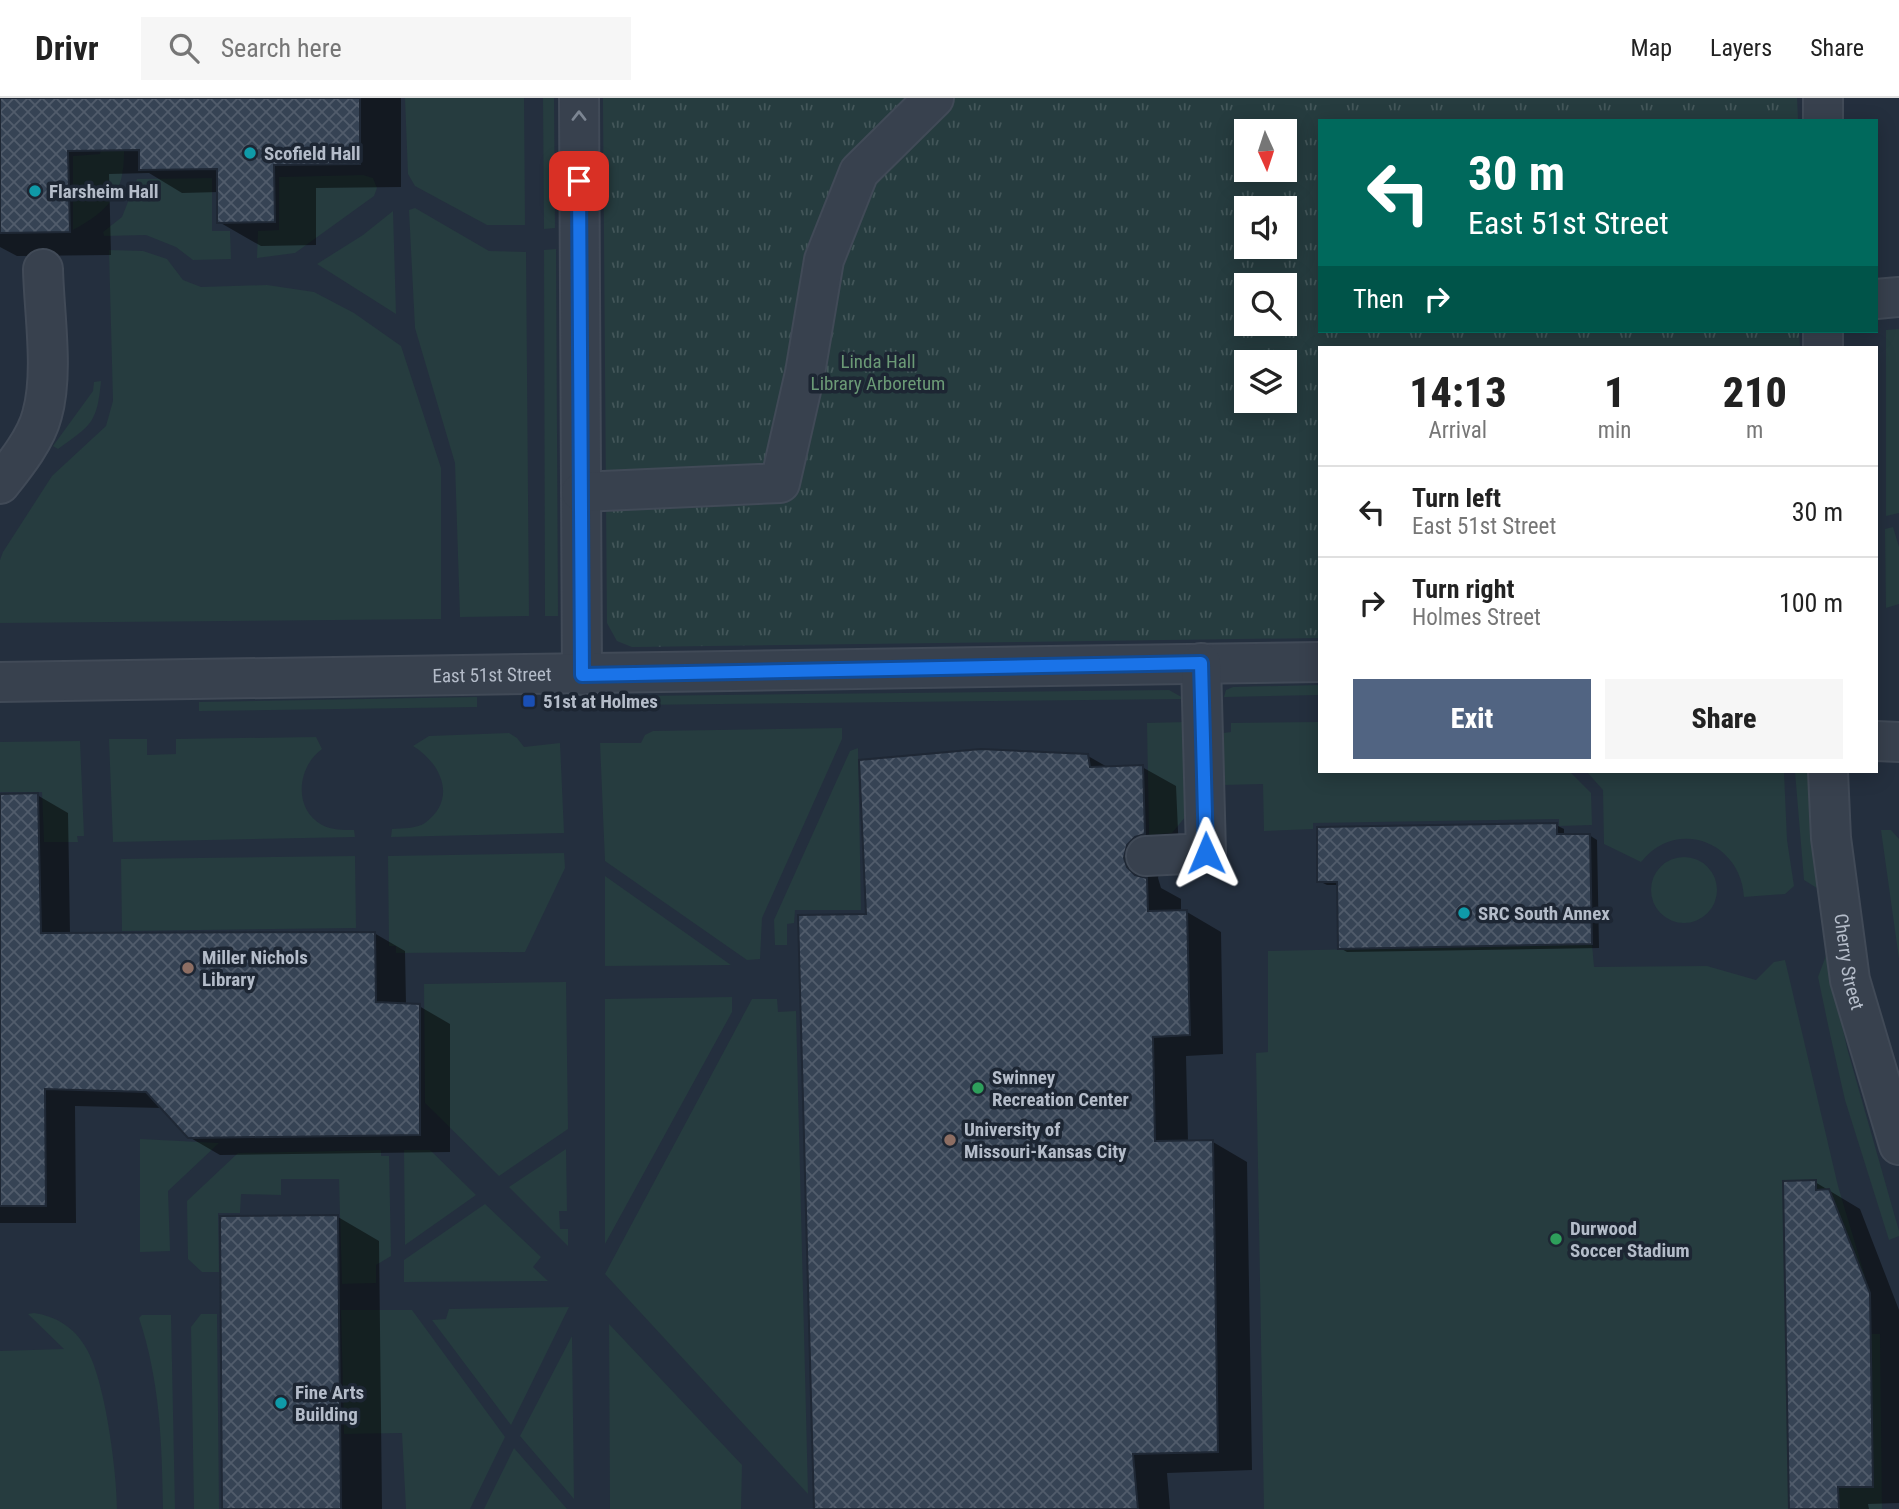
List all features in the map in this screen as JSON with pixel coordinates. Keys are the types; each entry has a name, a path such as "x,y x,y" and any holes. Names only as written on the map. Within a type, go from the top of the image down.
{"street":[{"path":"579,98 582,675"},
{"path":"581,492 780,483 805,373 824,260 859,172 934,98"},
{"path":"1823,98 1823,119"},
{"path":"0,484 14,467 42,417 47,386 43,270"},
{"path":"1878,299 1899,297"},
{"name":"East 51st Street","path":"0,682 1318,662"},
{"path":"1146,856 1206,853 1201,663"},
{"path":"1878,741 1899,742"},
{"name":"Cherry Street","path":"1828,773 1831,838 1850,980 1899,1145"}],"green space":[{"path":"405,98 524,98 525,225 487,225 415,186 408,174"},
{"path":"543,98 554,98 555,228 544,229"},
{"name":"Linda Hall Library Arboretum","path":"603,98 1797,98 1798,119 1318,119 1318,333 1799,333 1800,346 1318,346 1318,638 632,647 617,641 607,623"},
{"path":"101,149 124,149 122,177 106,207 73,230 73,156 100,154"},
{"path":"363,175 373,178 377,188 374,196 295,253 257,258 258,231 279,230 279,177"},
{"path":"212,178 212,231 230,231 231,259 193,260 176,247 146,235 104,236 103,232 122,217 137,179"},
{"path":"415,208 489,251 526,252 529,616 460,617 455,463 415,328 409,210"},
{"path":"393,211 396,314 317,264 363,235"},
{"path":"556,249 558,616 545,616 544,250"},
{"path":"109,250 143,251 167,259 183,280 201,287 267,285 314,292 354,313 401,346 441,468 441,619 0,623 0,560 3,552 52,476 106,426 113,401"},
{"path":"1899,329 1899,513 1886,516 1886,330"},
{"path":"101,381 97,406 90,422 58,449 53,446 93,391 94,382"},
{"path":"1893,527 1899,547 1899,604 1886,608 1885,529"},
{"path":"1318,685 1318,695 1224,697 1226,690 1233,687"},
{"path":"1169,690 1185,699 633,705 633,696"},
{"path":"477,697 477,707 199,711 199,702"},
{"path":"1186,722 1186,816 1172,833 1149,835 1147,723"},
{"path":"1318,722 1318,773 1571,773 1591,793 1592,825 1559,826 1559,819 1313,823 1313,829 1264,831 1263,784 1223,785 1223,733 1231,732 1231,723"},
{"path":"842,728 842,739 762,918 760,959 747,960 605,861 600,743 641,743 645,735 653,731"},
{"path":"509,733 524,747 560,743 564,833 391,837 392,829 425,823 441,803 442,782 438,772 423,753 413,746 429,736"},
{"path":"316,737 322,749 308,766 302,798 312,818 334,829 354,830 355,837 113,842 109,739 147,739 147,755 176,754 176,739"},
{"path":"80,741 84,836 77,836 78,842 44,842 42,792 0,792 0,742"},
{"path":"858,748 861,910 795,910 794,923 787,924 787,945 775,945 774,920 850,751"},
{"path":"1588,773 1784,773 1787,840 1794,886 1785,894 1744,897 1740,878 1732,862 1720,850 1705,842 1689,839 1672,841 1656,848 1641,862 1604,844 1603,790"},
{"path":"1795,773 1809,773 1820,890 1804,880"},
{"path":"1881,830 1891,830 1899,839 1899,959"},
{"path":"564,853 565,868 525,952 396,953 396,946 389,946 388,856"},
{"path":"355,856 356,928 122,931 121,859"},
{"path":"1684,857 1697,859 1712,872 1717,890 1715,903 1702,918 1684,923 1671,921 1656,908 1651,890 1653,877 1666,862"},
{"path":"605,876 731,965 605,966"},
{"name":"Durwood Soccer Stadium","path":"1592,944 1594,967 1707,966 1756,980 1774,962 1785,960 1838,1186 1870,1293 1870,1334 1880,1334 1882,1509 1264,1509 1256,1053 1268,1052 1268,951"},
{"path":"1827,953 1847,1048 1899,1231 1899,1236 1889,1240 1845,1100 1830,1034 1818,977"},
{"path":"566,982 568,1129 499,1176 425,1103 424,984"},
{"path":"732,997 732,1012 605,1244 605,999"},
{"path":"752,999 777,999 778,1012 796,1011 808,1494 605,1274"},
{"path":"140,1139 219,1143 168,1191 170,1251 140,1252"},
{"path":"566,1149 567,1211 559,1211 560,1229 568,1229 568,1246 509,1187"},
{"path":"381,1150 381,1156 389,1156 391,1256 376,1265 376,1283 342,1284 339,1179 281,1179 281,1195 241,1194 240,1213 218,1213 219,1272 202,1272 188,1259 187,1201 238,1153"},
{"path":"404,1150 430,1150 476,1195 405,1245"},
{"path":"485,1204 541,1257 533,1267 548,1281 404,1282 404,1260"},
{"path":"569,1307 511,1425 432,1320 446,1319 449,1309"},
{"path":"341,1310 412,1310 505,1437 470,1509 406,1509 402,1433 344,1434"},
{"path":"34,1313 57,1320 71,1329 82,1341 93,1362 109,1426 117,1509 0,1509 0,1351 64,1349 28,1314"},
{"path":"201,1314 217,1314 219,1509 194,1509 191,1327"},
{"path":"142,1315 171,1315 175,1509 163,1509 156,1389 139,1318"},
{"path":"609,1324 742,1465 741,1509 610,1509"},
{"path":"572,1336 574,1499 520,1436"},
{"path":"514,1448 567,1509 484,1509"}],"building":[{"name":"Scofield Hall","path":"0,98 360,98 360,164 274,165 275,222 217,223 217,169 139,170 139,150 68,151 70,232 0,233"},
{"name":"Swinney Recreation Center","path":"981,749 1088,754 1090,767 1143,765 1145,834 1135,837 1127,845 1124,858 1127,867 1135,875 1147,878 1148,911 1187,910 1190,1035 1153,1037 1155,1141 1213,1140 1218,1452 1133,1454 1138,1509 814,1509 798,915 866,914 859,760"},
{"name":"Miller Nichols Library","path":"38,793 41,933 375,932 376,1002 420,1004 420,1135 188,1138 146,1092 45,1089 46,1206 0,1206 0,794"},
{"name":"SRC South Annex","path":"1557,823 1557,834 1590,834 1592,944 1338,949 1337,882 1317,882 1317,827"},
{"path":"1816,1180 1816,1190 1829,1189 1870,1293 1873,1487 1838,1487 1839,1509 1789,1509 1783,1181"},
{"name":"Fine Arts Building","path":"338,1215 341,1509 222,1509 220,1216"}],"place":[{"name":"Scofield Hall","path":"250,153"},
{"name":"Flarsheim Hall","path":"35,191"},
{"name":"51st at Holmes","path":"529,701"},
{"name":"SRC South Annex","path":"1464,913"},
{"name":"Miller Nichols Library","path":"188,968"},
{"name":"Swinney Recreation Center","path":"978,1088"},
{"name":"University of Missouri-Kansas City","path":"950,1140"},
{"name":"Durwood Soccer Stadium","path":"1556,1239"},
{"name":"Fine Arts Building","path":"281,1403"}],"route":[{"path":"579,181 582,675 1201,663 1206,853"}]}
